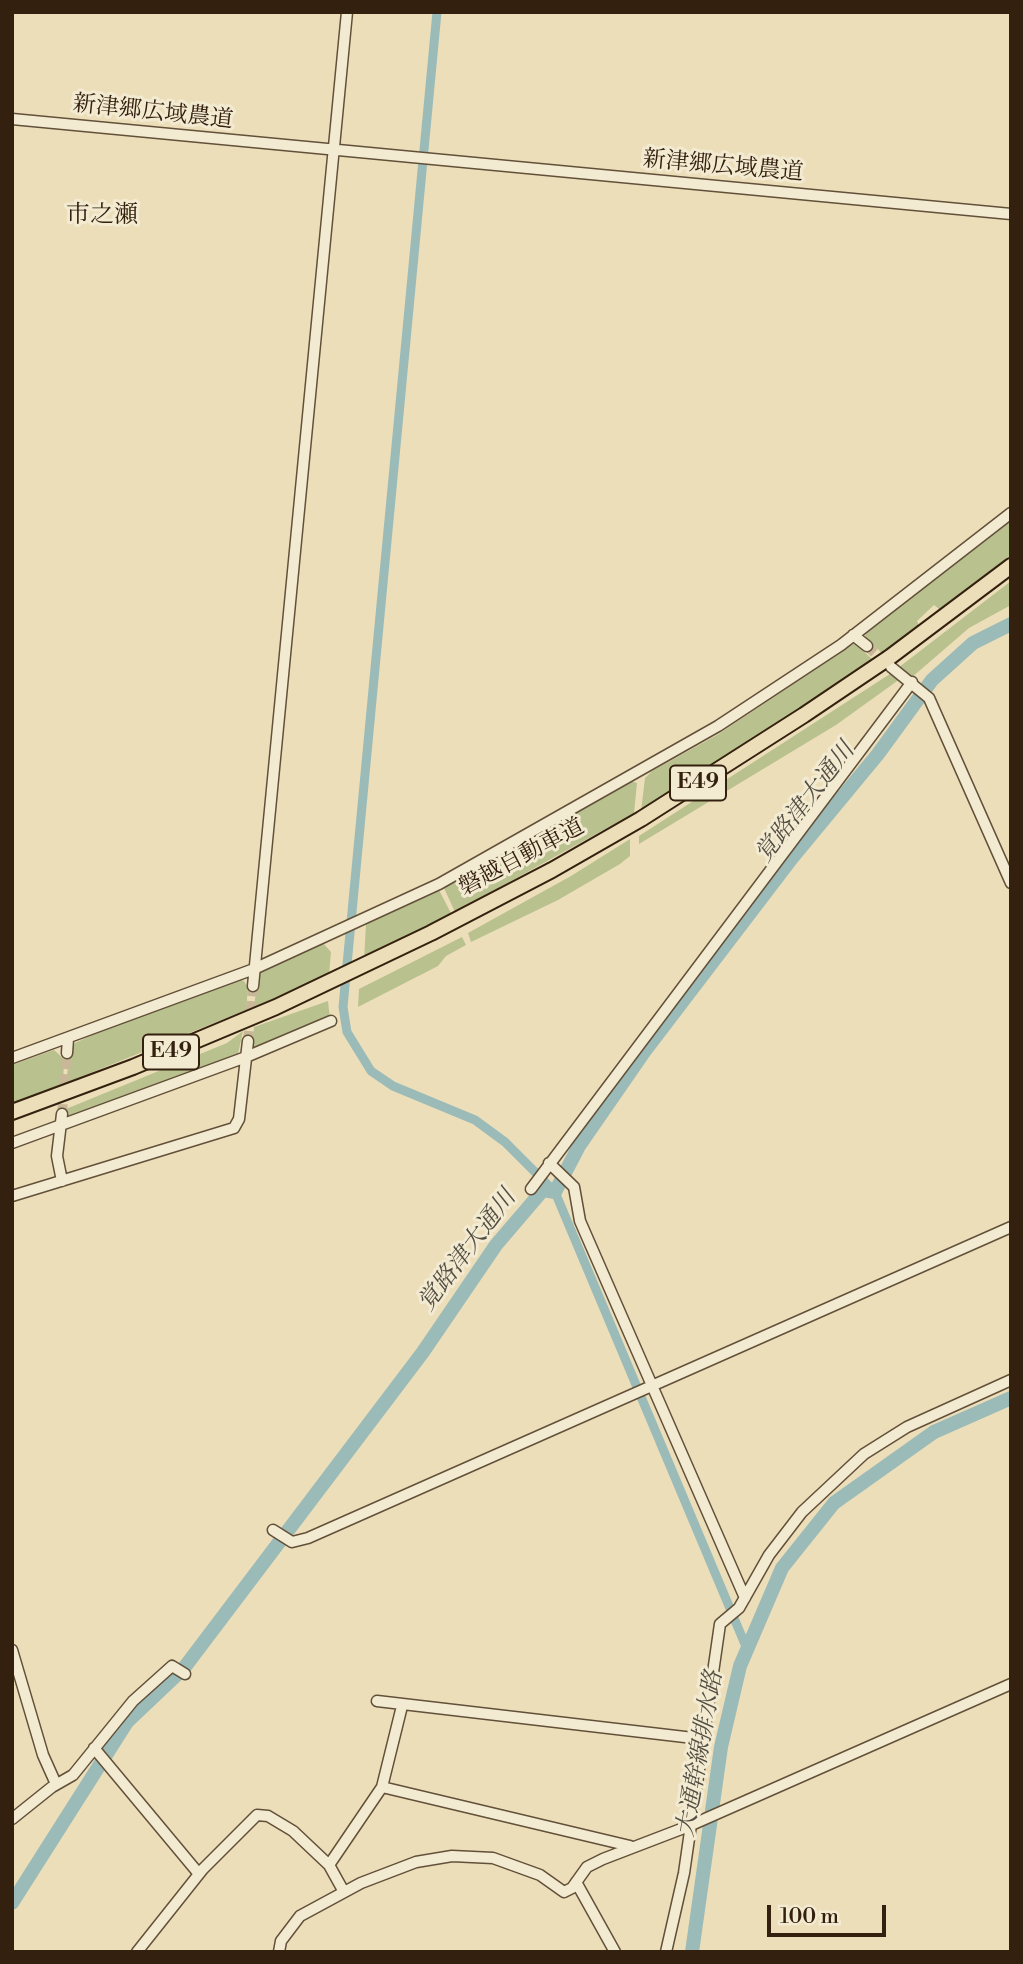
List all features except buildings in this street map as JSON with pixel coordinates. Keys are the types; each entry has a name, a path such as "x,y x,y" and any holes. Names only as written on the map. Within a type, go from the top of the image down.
{"highway":[{"name":"磐越自動車道","path":"12,1112 170,1052 327,984 552,870 674,798 890,657 1011,566"}],"street":[{"path":"253,986 347,12"},
{"name":"新津郷広域農道","path":"12,119 1011,214"},
{"path":"12,1058 254,970 439,884 718,726 853,635 1011,513"},
{"path":"853,635 867,646"},
{"path":"891,667 927,696 1011,883"},
{"path":"531,1189 913,684"},
{"path":"12,1143 61,1128 246,1057 331,1021"},
{"path":"67,1053 68,1039"},
{"path":"12,1196 234,1128 239,1119 248,1041"},
{"path":"62,1114 57,1156 62,1181"},
{"path":"549,1167 571,1183 580,1221 745,1598"},
{"path":"276,1532 289,1541 308,1538 1011,1227"},
{"path":"666,1952 677,1913 718,1634 724,1621 739,1608 777,1544 802,1512 864,1454 907,1427 1011,1380"},
{"path":"12,1650 43,1755 57,1784"},
{"path":"12,1819 72,1774 96,1749 132,1701 172,1666 186,1674"},
{"path":"279,1952 281,1941 300,1916 361,1882 416,1862 452,1856 473,1856 514,1863 540,1875 564,1892 587,1867 630,1846 731,1808 1011,1684"},
{"path":"377,1701 702,1739"},
{"path":"329,1865 382,1787 402,1706"},
{"path":"96,1749 199,1874"},
{"path":"382,1787 630,1846"},
{"path":"136,1952 199,1874 257,1815 268,1816 293,1832 329,1865 344,1892"},
{"path":"576,1882 602,1923 615,1952"}],"green space":[{"path":"1011,518 1011,557 943,612 934,605 917,621 920,628 884,655 865,637 866,631"},
{"path":"1011,581 1011,605 969,628 911,678 898,668"},
{"path":"855,643 875,662 641,811 645,778 652,771 717,735"},
{"path":"893,672 900,679 836,725 639,844 639,836"},
{"path":"630,781 637,783 634,813 455,912 443,886"},
{"path":"630,839 630,856 620,864 558,900 471,942 468,933 571,876"},
{"path":"439,890 453,917 364,961 366,924"},
{"path":"462,937 466,945 446,956 438,966 358,1007 359,989"},
{"path":"323,943 331,952 329,975 254,1007 259,970"},
{"path":"239,979 244,981 248,988 246,1010 66,1083 71,1045 98,1032"},
{"path":"328,1001 330,1019 252,1050 254,1027"},
{"path":"243,1031 238,1054 63,1125 66,1109 227,1043"},
{"path":"54,1050 64,1059 63,1085 12,1103 12,1065"}],"waterway":[{"path":"437,12 343,1007 347,1032 371,1071 393,1086 475,1120 505,1142 555,1192 747,1649"},
{"name":"覚路津大通川","path":"12,1903 127,1722 184,1668 423,1352 496,1245 543,1190 555,1192 579,1146 644,1052 792,858 878,754 932,680 973,643 1011,624"},
{"name":"大通幹線排水路","path":"692,1952 721,1747 740,1666 782,1568 834,1503 934,1432 1011,1398"}],"tunnel":[{"path":"867,646 888,665"},
{"path":"248,1041 253,986"},
{"path":"62,1114 67,1053"}],"district":[{"name":"市之瀬","path":"102,216"}]}
